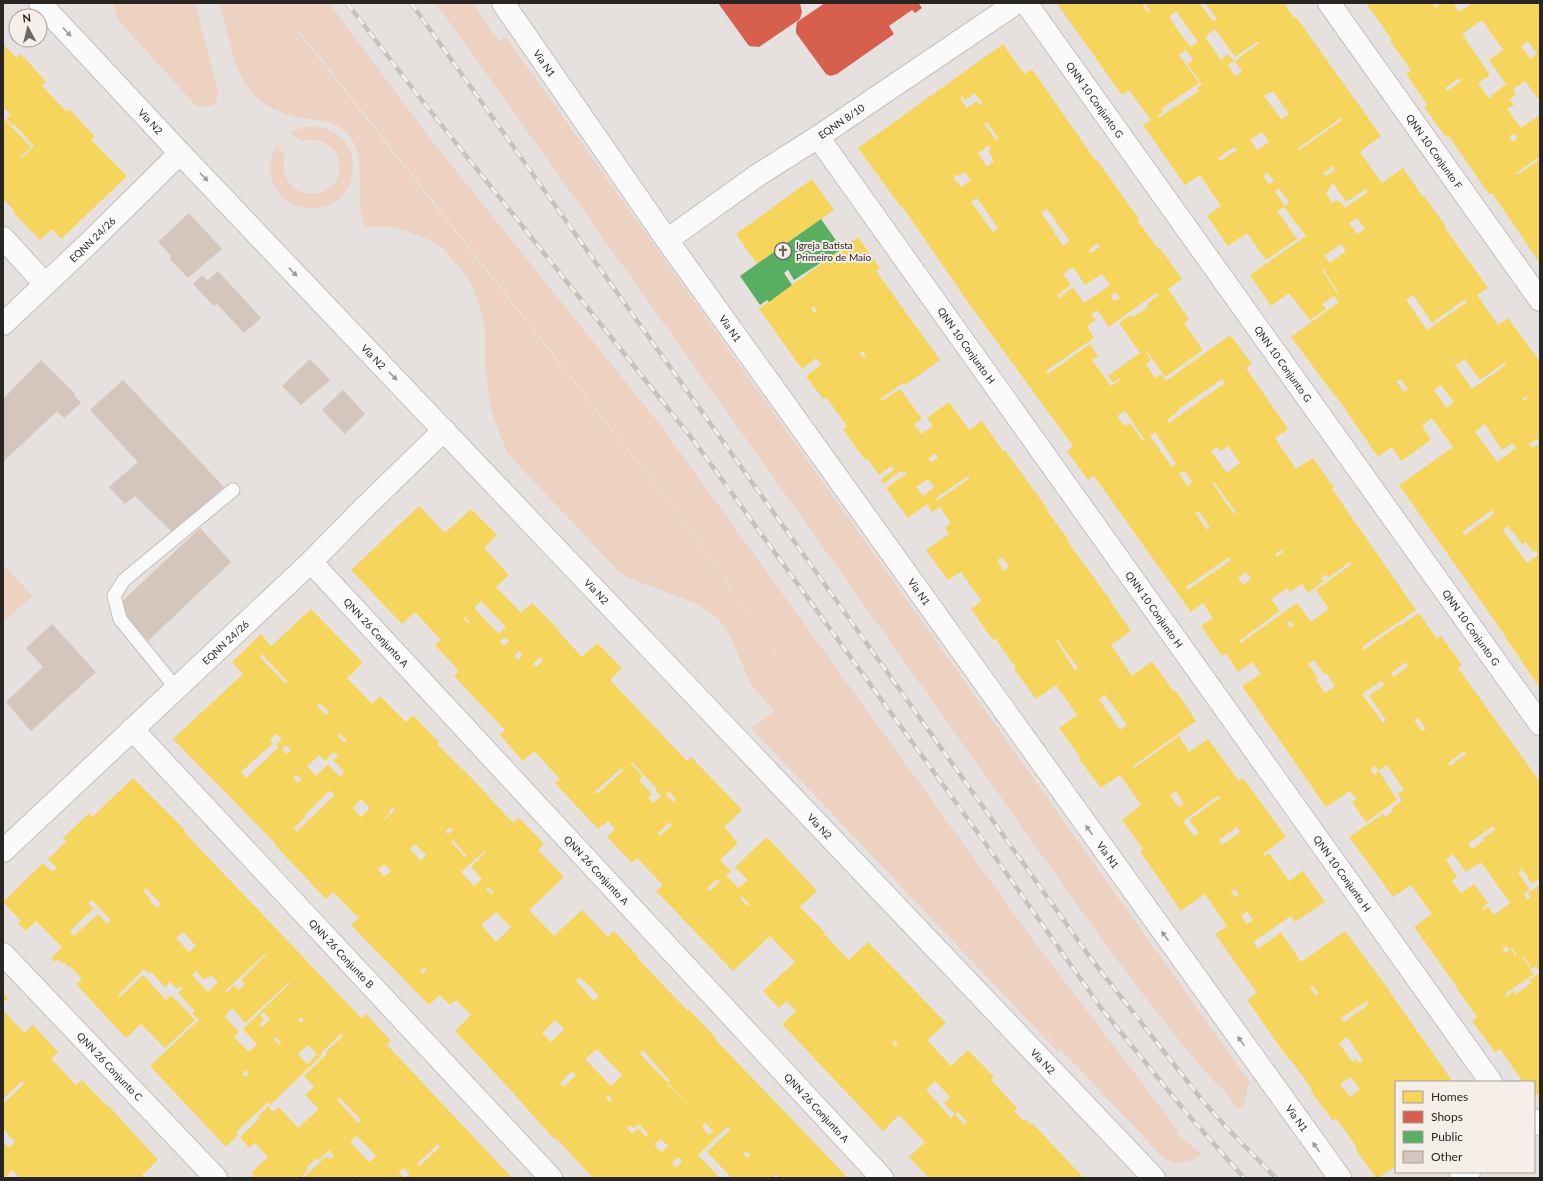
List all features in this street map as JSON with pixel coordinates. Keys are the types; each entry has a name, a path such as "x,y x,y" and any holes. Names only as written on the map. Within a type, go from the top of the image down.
{"street":[{"name":"Via N2","path":"40,3 180,153 1154,1178"},
{"name":"Via N1","path":"503,3 667,240 1340,1178"},
{"name":"EQNN 8/10","path":"667,240 758,175 818,137 1016,3"},
{"name":"QNN 10 Conjunto G","path":"1026,3 1540,724"},
{"name":"QNN 10 Conjunto F","path":"1329,3 1540,300"},
{"name":"QNN 10 Conjunto H","path":"818,137 1490,1081"},
{"name":"EQNN 24/26","path":"3,324 180,153"},
{"path":"3,238 45,284"},
{"name":"EQNN 24/26","path":"3,851 312,562 362,510 444,430"},
{"name":"QNN 26 Conjunto A","path":"312,562 882,1178"},
{"name":"QNN 26 Conjunto B","path":"132,729 551,1178"},
{"name":"QNN 26 Conjunto C","path":"3,954 216,1178"}],"lane":[{"path":"176,688 120,619 114,596 124,580 233,490"}],"shaded area":[{"path":"114,3 195,3 218,91 217,100 213,106 197,107 119,21"},
{"path":"220,3 286,3 288,5 287,3 329,3 436,146 661,426 1036,944 1179,1132 1177,1134 1202,1154 1188,1162 1183,1163 1170,1161 1164,1158 1061,1050 1040,1025 1060,1050 1058,1052 751,728 774,711 751,685 730,636 717,618 699,605 622,575 507,453 492,413 485,369 485,332 482,314 471,283 443,248 427,239 390,227 365,227 360,209 359,160 354,143 349,135 340,127 330,123 283,113 265,104 252,93 242,79 236,63","holes":["298,29 686,523 890,817 685,523 298,32"]},
{"path":"436,3 472,3 499,41 506,37 1251,1084 1247,1086 1246,1100 1238,1110 1223,1088 1220,1088 1172,1032 1098,934"},
{"path":"309,126 327,129 341,138 350,150 353,164 352,178 346,191 335,202 321,208 304,208 293,205 287,201 279,193 270,174 270,163 277,144 285,156 284,171 286,177 290,184 296,189 303,193 318,193 326,191 337,180 339,173 339,161 335,151 323,142 316,140 303,141 289,132"},
{"path":"3,564 33,596 3,622"}],"building: Homes":[{"path":"1060,3 1141,3 1148,13 1150,11 1144,3 1199,3 1213,21 1217,19 1205,3 1284,3 1294,18 1296,17 1381,136 1360,152 1382,183 1403,168 1446,227 1445,228 1488,288 1477,295 1498,325 1508,318 1540,362 1540,443 1540,688 1399,485 1453,447 1432,418 1422,426 1431,440 1401,461 1392,447 1378,457 1336,396 1291,337 1339,302 1334,296 1322,304 1326,309 1310,320 1289,293 1271,306 1250,275 1306,236 1299,226 1284,207 1277,211 1297,239 1266,260 1247,233 1228,246 1207,216 1221,206 1200,175 1185,185 1143,125 1151,120 1129,90 1122,95 1058,5","holes":["1176,11 1198,42 1190,47 1169,17","1215,29 1235,57 1258,41 1259,43 1235,61 1242,72 1235,76 1228,65 1234,61 1228,54 1221,60 1205,37","1186,50 1193,60 1187,64 1202,84 1197,88 1199,91 1158,118 1157,116 1163,112 1161,109 1199,83 1179,55","1273,91 1289,114 1281,119 1264,96","1341,118 1342,120 1299,150 1298,148","1262,132 1269,142 1257,150 1250,140","1234,147 1237,150 1220,161 1218,158","1333,166 1335,170 1326,176 1323,173","1268,173 1274,181 1269,184 1263,176","1333,183 1346,202 1366,189 1368,192 1345,208 1340,201 1339,203 1337,200 1332,203 1326,193","1279,188 1289,202 1285,206 1275,191","1357,218 1365,229 1357,234 1349,223","1341,244 1346,251 1330,263 1324,256","1321,269 1323,269 1338,292 1337,293","1413,295 1432,323 1465,299 1467,302 1427,330 1406,300","1452,358 1456,365 1465,359 1480,380 1504,363 1506,365 1472,389 1451,359","1400,379 1408,389 1404,392 1396,381","1441,385 1454,402 1446,408 1434,390","1526,396 1528,398 1524,401 1522,399","1485,424 1502,450 1512,443 1516,448 1497,462 1475,432","1537,439 1540,443 1532,448 1529,444","1492,510 1494,514 1465,535 1462,532","1508,526 1523,545 1526,542 1533,552 1535,550 1538,555 1527,563 1503,530"]},
{"path":"1366,3 1433,3 1436,8 1439,6 1437,3 1453,3 1459,12 1471,4 1470,3 1540,3 1540,98 1538,99 1525,81 1513,89 1516,94 1510,99 1514,105 1507,109 1521,128 1538,116 1540,119 1540,156 1516,173 1517,175 1540,159 1540,263 1492,193 1489,194 1448,135 1446,137 1424,107 1427,104 1406,74 1411,70 1390,41 1392,40","holes":["1482,20 1503,50 1489,60 1506,84 1489,99 1478,83 1490,75 1462,34","1528,41 1537,54 1530,59 1521,46","1459,78 1461,81 1447,91 1445,88","1514,133 1517,138 1513,142 1509,137"]},
{"path":"3,44 16,58 21,54 46,82 42,86 66,111 69,109 95,137 91,140 127,176 61,239 52,229 40,240 13,212 15,211 3,199 3,119 31,147 20,157 22,158 34,146 14,124 13,126 6,119 11,115 3,107"},
{"path":"1003,44 1024,74 1032,69 1095,160 1096,159 1139,219 1137,220 1159,250 1160,248 1182,279 1168,289 1189,319 1184,323 1203,350 1165,377 1145,350 1151,361 1146,364 1155,378 1161,374 1166,381 1230,335 1252,364 1246,368 1288,429 1275,438 1296,469 1313,458 1334,488 1332,489 1416,610 1362,647 1364,650 1399,625 1400,626 1419,613 1437,639 1441,636 1462,665 1458,668 1540,782 1540,878 1532,884 1521,867 1520,868 1522,870 1518,873 1530,890 1523,894 1527,900 1531,897 1528,893 1540,885 1540,971 1536,966 1532,969 1524,956 1523,958 1534,974 1505,994 1507,997 1514,991 1516,994 1531,983 1529,980 1540,973 1540,1093 1535,1096 1535,1081 1522,1081 1500,1049 1495,1052 1472,1021 1477,1017 1414,927 1432,914 1411,885 1393,897 1349,837 1383,814 1386,817 1393,811 1393,807 1402,801 1398,794 1404,790 1387,765 1379,771 1397,800 1366,822 1352,802 1356,799 1350,791 1326,807 1242,686 1261,674 1252,662 1238,672 1226,653 1222,656 1201,626 1213,618 1203,603 1191,612 1094,476 1088,480 1067,451 1073,446 965,298 902,206 901,207 858,148","holes":["975,93 983,104 980,105 977,101 967,108 960,98 962,96 965,100","987,122 999,139 996,140 984,124","989,145 991,149 988,151 994,161 987,167 978,153","965,172 971,180 961,187 953,178 958,174 959,176","977,198 998,228 993,232 971,202","1047,209 1070,241 1063,246 1041,212","1097,243 1100,247 1091,253 1089,250","1073,267 1085,285 1102,274 1110,285 1084,303 1073,287 1059,298 1057,295 1071,285 1063,274","1116,292 1120,298 1114,301 1110,296","1156,293 1158,295 1146,305 1148,307 1133,317 1131,315 1119,323 1140,353 1108,376 1113,383 1120,378 1121,380 1111,386 1092,360 1098,356 1090,344 1048,374 1046,371 1094,338 1087,326 1096,320 1091,314 1097,310 1109,327","1222,379 1225,383 1169,423 1167,420 1178,412 1176,411","1125,411 1145,440 1143,441 1130,423 1125,426 1117,416","1155,432 1176,464 1172,467 1150,436","1228,446 1240,463 1227,473 1211,451 1217,447 1221,451","1185,471 1192,483 1187,486 1179,473","1214,482 1236,512 1234,514 1212,483","1199,511 1210,528 1207,530 1195,513","1281,550 1283,552 1277,557 1275,554","1229,557 1231,560 1188,590 1186,587","1350,562 1352,564 1316,590 1329,609 1311,622 1297,603 1241,643 1239,641 1280,611 1271,599 1287,588 1290,592 1302,584 1308,593 1324,581 1321,578 1326,574 1328,578","1246,572 1251,579 1243,585 1238,578","1291,621 1294,625 1290,628 1286,623","1314,660 1335,686 1325,693 1316,680 1318,678 1308,664","1406,662 1408,666 1394,677 1391,673","1381,681 1384,685 1369,696 1386,720 1383,723 1362,694","1418,718 1426,729 1422,731 1414,720","1464,751 1466,754 1450,766 1448,763","1375,766 1379,771 1374,775 1370,770","1493,826 1495,830 1483,838 1484,840 1472,849 1468,844","1453,854 1466,872 1481,862 1510,903 1494,915 1488,907 1484,910 1482,908 1488,903 1474,884 1461,893 1452,881 1457,877 1446,860","1506,946 1509,949 1505,953 1502,949","1512,948 1517,955 1515,956 1511,949"]},
{"path":"812,179 834,210 757,264 736,234"},
{"path":"858,237 880,268 876,271 940,360 905,385 903,383 880,399 882,401 900,389 922,419 914,424 921,434 933,426 927,418 949,402 969,430 982,421 1003,451 1005,450 1048,510 1047,511 1068,539 1067,541 1131,631 1111,645 1132,676 1152,661 1174,692 1176,691 1196,721 1133,766 1134,768 1179,736 1189,752 1208,739 1239,781 1243,778 1286,837 1263,854 1265,856 1269,853 1289,881 1303,871 1325,902 1295,922 1291,916 1253,942 1258,949 1281,932 1301,962 1345,931 1389,990 1452,1081 1395,1081 1395,1167 1376,1178 1336,1118 1333,1121 1310,1090 1312,1089 1290,1059 1289,1060 1247,1000 1257,993 1215,934 1227,926 1205,894 1181,911 1140,851 1143,849 1122,820 1141,805 1120,775 1101,788 1079,759 1080,757 1059,728 1077,715 1056,685 1036,699 1014,669 1016,668 995,638 993,640 971,609 982,601 961,572 948,580 926,550 949,534 945,528 951,523 940,507 932,512 927,504 908,518 886,488 906,474 904,471 902,473 901,471 883,484 880,480 894,470 891,466 879,475 867,458 865,460 843,429 847,426 826,397 823,399 806,376 821,365 816,358 802,369 759,309","holes":["814,306 817,311 814,313 811,308","863,351 866,356 863,358 860,353","935,454 938,458 931,462 928,459","968,476 970,478 937,501 936,498","928,479 934,487 923,496 916,487","1002,557 1009,567 1004,571 997,560","1057,639 1078,668 1075,671 1056,640","1105,695 1127,725 1120,730 1099,699","1176,791 1184,804 1179,807 1170,796","1219,795 1220,798 1189,820 1199,833 1194,836 1183,821","1237,827 1240,832 1222,845 1219,840","1235,889 1239,896 1235,897 1231,891","1247,911 1253,920 1247,924 1241,916","1312,985 1319,994 1316,996 1310,987","1367,1001 1368,1005 1344,1022 1341,1018","1347,1037 1363,1060 1359,1063 1356,1059 1352,1062 1339,1043","1350,1077 1360,1089 1350,1097 1340,1084"]},
{"path":"419,506 445,533 471,509 497,535 484,548 509,575 496,587 521,613 532,603 559,630 558,631 582,657 597,643 622,668 610,680 687,761 691,757 742,810 724,827 738,843 720,860 731,871 726,875 738,888 748,880 735,867 767,837 817,891 800,907 825,933 824,934 849,960 868,942 946,1023 927,1040 951,1066 968,1050 994,1077 991,1080 1017,1108 1014,1111 1023,1121 1025,1119 1030,1125 1032,1123 1084,1178 929,1178 909,1157 925,1142 899,1115 883,1131 782,1024 796,1011 786,1001 779,1008 763,991 795,962 770,936 733,971 656,891 663,885 637,858 632,863 607,837 615,829 608,821 598,829 555,783 560,779 534,751 523,761 500,735 505,730 454,676 459,671 435,645 441,640 415,612 402,624 351,570","holes":["481,601 506,627 499,634 474,608","465,617 470,622 468,623 463,618","505,637 509,641 504,646 500,642","519,651 523,655 518,660 514,656","540,657 543,660 537,667 533,664","632,762 657,789 656,791 661,796 653,803 648,797 652,794 639,780 642,775 630,763","621,768 624,770 597,794 595,792","669,791 676,799 673,802 666,795","670,822 672,825 660,836 658,833","717,879 720,881 710,891 707,888","742,896 749,904 747,906 740,898","894,1040 898,1045 896,1047 892,1043","935,1081 950,1097 944,1103 955,1114 951,1118 926,1090","958,1112 967,1122 964,1125 955,1114"]},
{"path":"311,609 363,663 347,678 372,704 380,696 406,722 413,715 439,742 437,744 464,770 513,823 519,818 544,844 538,850 564,877 529,910 554,936 582,910 608,937 614,931 639,958 638,959 716,1038 715,1039 848,1178 780,1178 776,1174 772,1178 728,1178 730,1176 707,1152 731,1129 728,1126 698,1155 720,1178 593,1178 556,1138 555,1140 455,1031 471,1015 456,1000 450,1005 440,995 429,1005 351,925 359,918 333,892 326,899 275,845 276,844 173,739 243,674 232,662 261,634 271,646","holes":["262,654 288,682 286,684 260,657","320,703 329,712 326,715 317,706","276,734 282,739 276,744 279,747 246,778 241,772 273,743 270,739","341,734 347,741 345,743 338,736","286,745 291,750 287,754 282,749","334,752 338,756 333,760 344,772 340,777 328,764 316,776 307,766 319,755 325,761","297,775 302,779 298,783 293,778","329,791 331,793 332,792 335,795 296,832 294,828 306,816 305,815","361,799 370,808 361,817 353,808","393,808 395,810 385,820 384,819 390,813 389,811","450,827 453,830 448,834 445,832","453,840 467,856 465,857 451,842","415,844 426,855 421,861 410,849","485,851 486,852 471,867 482,879 474,886 461,872","384,864 391,871 384,877 378,869","488,887 494,892 491,894 486,889","496,912 511,927 496,942 481,925","425,967 427,969 422,974 420,971","580,977 599,996 594,1001 576,981","555,1020 564,1029 551,1042 542,1033","597,1049 622,1075 611,1086 585,1059","643,1050 670,1081 668,1083 639,1053","572,1071 576,1075 564,1087 560,1083","668,1083 692,1109 667,1084","608,1095 612,1099 610,1102 606,1098","706,1123 713,1131 709,1135 703,1129 703,1124","639,1124 648,1134 646,1137 638,1128 632,1134 627,1128 630,1125 633,1128","661,1139 668,1146 662,1152 654,1145","746,1151 751,1155 748,1158 743,1154","678,1157 682,1161 676,1168 672,1163"]},
{"path":"133,778 185,830 184,832 361,1018 366,1014 391,1041 387,1045 512,1178 405,1178 410,1174 404,1168 399,1172 404,1178 360,1178 356,1175 354,1177 355,1178 303,1178 327,1156 331,1159 334,1156 329,1150 319,1160 317,1158 306,1168 308,1170 300,1178 255,1178 251,1173 268,1157 255,1143 249,1148 240,1137 259,1119 258,1117 268,1106 273,1112 279,1107 298,1128 319,1109 305,1095 314,1087 304,1076 343,1036 341,1034 321,1053 322,1055 270,1105 268,1102 236,1132 238,1135 226,1147 150,1066 199,1020 192,1013 195,1011 178,993 183,988 181,986 177,989 170,982 165,987 151,972 149,973 144,969 118,995 120,997 143,975 166,1000 171,995 195,1020 165,1048 141,1024 126,1038 76,984 82,979 70,966 68,967 64,962 62,964 58,959 55,962 51,958 62,947 36,921 25,931 18,923 21,921 3,902 43,863 52,872 57,868 48,859 67,841 63,838 89,813 92,817","holes":["146,888 161,904 157,908 149,900 151,899 143,891","92,900 111,920 107,924 98,914 74,936 70,931 93,909 88,903","183,932 196,946 189,952 176,938","266,953 267,954 241,980 245,984 239,990 234,985 227,993 225,991","196,971 204,980 211,975 218,982 208,992 192,975","289,982 290,983 243,1029 257,1044 249,1052 234,1037 239,1032 225,1017 232,1008 245,1023","263,1012 270,1019 262,1027 259,1025 264,1019 260,1015","301,1017 304,1020 302,1023 298,1020","276,1037 281,1043 279,1045 274,1039","308,1045 317,1054 307,1064 298,1054","246,1070 249,1073 246,1077 242,1074","339,1097 361,1120 358,1123 337,1100","357,1136 376,1156 369,1162 350,1142","438,1144 440,1147 419,1166 417,1164"]},
{"path":"3,994 8,998 3,1003"},
{"path":"3,1010 24,1033 33,1025 58,1052 51,1059 76,1085 82,1080 107,1106 108,1105 158,1160 142,1175 146,1178 17,1178 19,1177 12,1170 5,1178 3,1178 3,1142 9,1148 15,1142 3,1129 3,1104 24,1084 22,1081 4,1098"}],"building: Shops":[{"path":"718,3 800,3 802,12 800,19 759,47 749,46"},
{"path":"825,3 921,3 919,4 922,8 915,13 912,10 889,26 894,34 837,74 830,76 826,74 796,33 797,22"}],"building: Public":[{"path":"821,219 842,249 794,280 788,270 784,273 792,285 769,302 767,300 760,305 740,276"}],"building: Other":[{"path":"189,213 222,249 188,278 169,258 171,256 158,242"},
{"path":"218,271 261,318 244,333 217,304 214,306 193,284 202,275 207,281"},
{"path":"310,359 330,380 301,405 282,386"},
{"path":"41,360 75,394 74,395 81,403 64,418 57,411 3,462 3,399"},
{"path":"123,380 224,487 173,533 135,496 125,504 109,487 138,462 90,410"},
{"path":"343,390 365,414 345,434 322,410"},
{"path":"200,528 231,562 148,641 116,607"},
{"path":"52,624 96,672 31,731 6,702 43,667 26,648"}],"railway":[{"path":"347,3 420,98 694,441 983,840 1101,1008 1185,1111 1244,1178"},
{"path":"411,3 1092,960 1202,1100 1276,1178"}],"place":[{"name":"Igreja Batista Primeiro de Maio","path":"783,251"}]}
